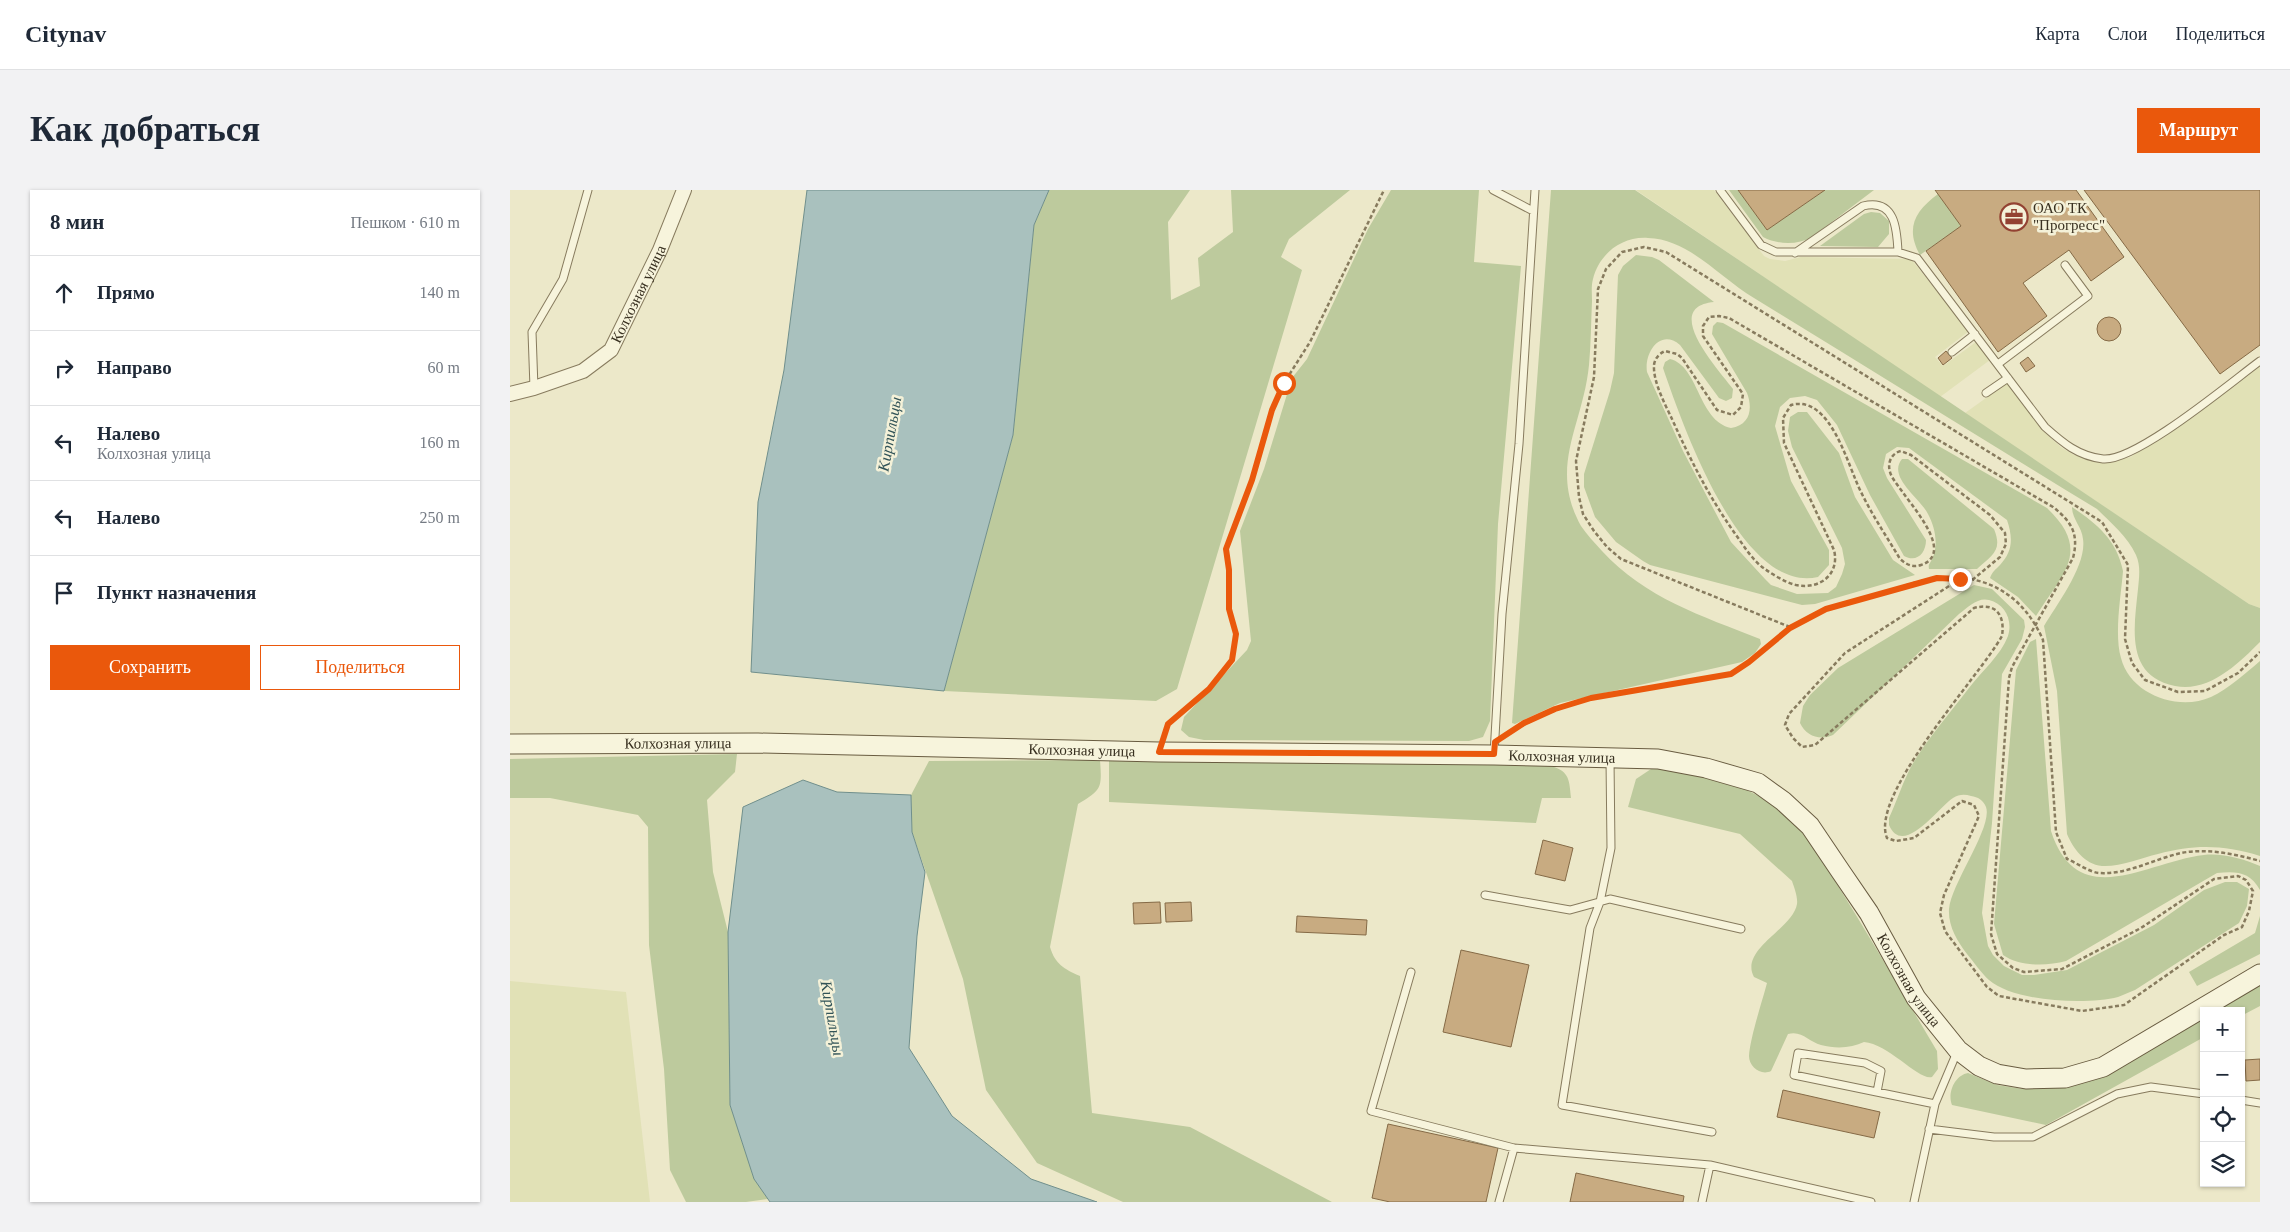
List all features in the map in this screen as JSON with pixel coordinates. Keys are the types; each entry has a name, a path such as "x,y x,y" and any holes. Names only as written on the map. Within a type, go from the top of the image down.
{"main road":[{"name":"Колхозная улица","path":"510,744 758,743 1159,752 1495,748 1658,759 1706,768 1758,783 1783,801 1810,826 1869,913 1916,998 1958,1050 1980,1066 1997,1074 2026,1079 2064,1078 2103,1067 2260,974"}],"street":[{"name":"Колхозная улица","path":"510,394 583,371 611,350 660,250 684,190"}],"lane":[{"path":"534,388 532,332 563,279 588,190"},
{"path":"1493,190 1533,211"},
{"path":"1495,748 1502,614 1518,444 1535,190"},
{"path":"1720,190 1761,245 1780,254 1898,252 1917,258 2044,427 2069,449 2105,459 2122,456 2145,446 2260,361"},
{"path":"1795,253 1863,206 1873,203 1884,207 1894,218 1897,230 1898,252"},
{"path":"1998,364 2088,296 2065,265"},
{"path":"1952,352 1975,334"},
{"path":"1986,393 2008,378"},
{"path":"1610,756 1611,848 1600,902 1590,928 1562,1105 1712,1132"},
{"path":"1485,895 1570,910 1610,899 1741,929"},
{"path":"1411,972 1371,1111 1514,1148 1710,1165 1871,1202"},
{"path":"1914,1202 1935,1104 1958,1050"},
{"path":"1877,1092 1881,1071 1865,1063 1798,1053 1794,1075 1935,1104"},
{"path":"1929,1128 1994,1137 2033,1138 2117,1094 2151,1087 2200,1093"},
{"path":"2245,1101 2260,1103"},
{"path":"1499,1202 1514,1148"},
{"path":"1702,1202 1710,1165"}],"path":[{"path":"1159,752 1168,724 1209,689 1232,660 1236,634 1229,609 1229,570 1226,549 1252,480 1272,410 1284,383 1310,342 1384,190"},
{"path":"1790,628 1621,559 1607,547 1583,514 1576,462 1594,376 1598,289 1606,269 1622,252 1644,247 1666,252 2102,522 2128,565 2125,639 2132,663 2145,680 2178,692 2205,691 2238,673 2260,652"},
{"path":"1960,579 1845,653 1789,714 1786,725 1793,738 1802,747 1815,745 1974,608 1989,606 2000,612 2003,618 2002,636 1908,766 1886,817 1884,830 1887,838 1896,840 1914,838 1962,801 1974,806 1979,816 1944,895 1940,913 1945,931 1987,987 1999,996 2082,1011 2124,1005 2224,935 2242,927 2253,891 2246,880 2238,876 2214,879 2142,928 2062,969 2024,972 2013,968 1997,954 1991,934 2009,678 2012,667 2070,566 2077,541 2075,533 2063,514 2053,506 1729,318 1709,317 1702,330 1704,336 1743,394 1741,407 1733,414 1717,410 1682,358 1677,354 1665,351 1656,359 1654,367 1661,394 1700,480 1714,505 1750,555 1764,568 1788,582 1803,586 1824,581 1831,575 1836,565 1834,550 1784,443 1782,426 1785,413 1792,405 1802,404 1818,411 1828,423 1840,442 1860,491 1900,559 1908,565 1916,566 1925,563 1931,556 1932,544 1927,524 1890,474 1890,461 1897,452 1901,451 1912,455 1990,515 2002,528 2006,544 2000,557 1971,581"},
{"path":"1495,748 1524,723 1555,709 1591,698 1731,674 1749,662 1790,628 1826,609 1937,578 1960,579 1989,584 2008,593 2022,605 2036,623 2043,640 2056,832 2068,859 2098,873 2124,871 2182,853 2214,852 2242,856 2260,862"}],"green space":[{"path":"1049,190 1190,190 1168,222 1171,300 1200,286 1198,258 1233,232 1231,190 1350,190 1289,239 1281,257 1302,270 1177,689 1156,701 944,691 1013,435 1034,225"},
{"path":"1391,190 1479,190 1474,262 1521,266 1498,524 1490,721 1483,737 1469,741 1204,740 1189,737 1181,730 1184,717 1247,650 1251,641 1240,531 1264,469 1292,378 1307,359 1368,229"},
{"path":"1551,190 1635,190 2249,604 2260,608 2260,642 2233,667 2211,681 2188,687 2175,686 2159,681 2148,672 2140,661 2136,648 2135,619 2139,572 2138,559 2124,536 2097,509 1741,290 1691,252 1663,240 1638,238 1613,248 1600,262 1593,279 1589,365 1586,387 1570,446 1567,465 1567,484 1572,504 1581,526 1588,536 1619,567 1637,581 1675,604 1760,639 1761,644 1755,653 1742,662 1560,703 1515,724 1512,723"},
{"path":"1636,190 1714,190 1764,256 1770,259 1785,261 1801,257 1911,259 1969,331 1935,357 1943,366 1976,342 1990,360 1940,397"},
{"path":"1729,190 1738,190 1767,230 1825,190 1874,190 1812,237 1794,243 1781,243 1763,237"},
{"path":"1938,194 1961,226 1920,255 1913,236 1915,221 1923,207"},
{"path":"1871,212 1880,213 1889,221 1889,234 1878,247 1820,246 1864,214"},
{"path":"1636,255 1659,260 1714,302 1699,306 1692,315 1693,327 1698,340 1707,354 1733,389 1732,398 1726,401 1719,398 1680,345 1673,340 1666,339 1655,345 1648,357 1647,372 1683,451 1731,542 1771,585 1797,594 1828,593 1836,587 1845,564 1842,548 1792,447 1788,431 1790,417 1798,412 1807,412 1839,453 1855,497 1893,560 1915,575 1815,604 1802,605 1650,565 1616,542 1595,517 1584,487 1584,474 1614,373 1618,275 1623,266"},
{"path":"1717,322 1723,323 2047,508 2061,523 2068,537 2070,550 2063,574 2036,616 2018,597 1990,578 2010,549 2011,538 2007,520 1909,448 1897,447 1886,454 1883,468 1887,478 1926,540 1926,545 1920,556 1909,558 1904,556 1870,495 1837,425 1817,400 1805,396 1790,398 1780,407 1775,426 1791,481 1829,550 1829,565 1818,577 1790,575 1764,560 1740,533 1719,500 1684,426 1663,368 1665,362 1670,359 1680,364 1687,372 1705,405 1720,423 1731,428 1742,424 1750,410 1749,399 1712,334 1713,326"},
{"path":"2260,364 2260,608 2249,604 1965,413 2007,383 2043,431 2062,448 2074,455 2109,462 2131,457"},
{"path":"1902,459 1908,459 1994,529 1997,548 1977,569 1929,569 1936,542 1934,530 1928,514 1902,480 1898,466"},
{"path":"2072,507 2104,533 2111,541 2120,560 2123,571 2119,615 2119,648 2126,671 2134,681 2157,697 2170,701 2198,701 2224,690 2260,661 2260,856 2222,848 2197,847 2172,851 2123,864 2102,866 2085,859 2069,839 2067,834 2057,691 2044,626 2070,584 2083,549 2081,531"},
{"path":"1974,585 1992,589 2024,620 2025,627 2022,639 2002,674 1992,823 1982,913 1988,946 1993,955 2004,966 2022,975 2067,970 2154,925 2204,890 2225,882 2237,882 2249,889 2247,906 2239,923 2135,990 2118,997 2070,1001 2051,1000 2015,993 1989,980 1963,949 1952,927 1949,909 1957,884 1984,828 1987,816 1986,807 1980,799 1966,795 1955,797 1921,827 1903,836 1895,834 1889,825 1889,818 1903,784 1918,755 2005,643 2009,624 2006,613 1999,605 1985,599 1977,601 1966,608 1833,735 1828,737 1814,736 1806,731 1800,723 1803,706 1810,695 1838,668"},
{"path":"2036,639 2051,831 2063,856 2078,871 2097,877 2138,872 2182,859 2204,855 2226,856 2260,866 2260,890 2252,879 2242,874 2231,872 2217,873 2066,961 2051,964 2034,964 2017,962 2003,955 1994,924 2016,670 2030,642"},
{"path":"737,754 735,772 707,800 713,872 728,932 730,1105 754,1178 768,1199 746,1202 686,1202 670,1170 664,1069 649,945 648,827 638,815 550,798 510,798 510,759"},
{"path":"1100,760 1101,777 1099,787 1092,795 1078,804 1050,947 1057,962 1080,976 1092,1113 1190,1127 1332,1202 1123,1202 1037,1163 986,1090 963,979 912,832 911,795 929,761"},
{"path":"1109,761 1548,765 1555,767 1567,776 1571,798 1542,798 1536,823 1109,802"},
{"path":"1651,769 1687,771 1724,781 1759,796 1789,816 1796,823 1809,838 1937,1051 1938,1069 1932,1077 1919,1074 1874,1044 1864,1042 1849,1047 1832,1047 1817,1044 1801,1035 1793,1033 1788,1034 1771,1071 1763,1072 1753,1067 1749,1056 1750,1048 1767,983 1754,977 1751,967 1754,957 1760,948 1793,913 1797,904 1796,892 1792,881 1740,834 1628,807 1636,779"},
{"path":"2260,916 2260,954 2197,986 2189,972 2255,933"},
{"path":"510,981 626,992 650,1202 510,1202"},
{"path":"2260,982 2260,1006 2245,1014 2245,1007 2219,1007"},
{"path":"2200,1017 2200,1039 2046,1125 1952,1105 1951,1100 1953,1085 1959,1077 1968,1073 1997,1085 2023,1089 2070,1085"}],"water":[{"name":"Кирпильцы","path":"807,190 1049,190 1034,225 1013,435 944,691 751,672 758,502 784,370"},
{"name":"Кирпильцы","path":"803,780 837,792 911,795 912,832 925,872 917,936 909,1048 952,1116 1031,1179 1097,1202 770,1202 754,1179 730,1105 728,932 743,807"}],"building":[{"path":"1738,190 1825,190 1767,230"},
{"path":"1935,190 2076,190 2124,257 2091,281 2069,250 2023,283 2047,316 1998,352 1926,251 1961,226"},
{"path":"2084,190 2260,190 2260,345 2220,374"},
{"path":"2109,317 2117,321 2121,329 2117,337 2109,341 2101,337 2097,329 2101,321"},
{"path":"1946,351 1952,358 1943,365 1938,358"},
{"path":"2028,357 2035,366 2026,372 2020,363"},
{"path":"1543,840 1573,848 1565,881 1535,874"},
{"path":"1160,902 1161,923 1134,924 1133,903"},
{"path":"1191,902 1192,921 1166,922 1165,903"},
{"path":"1297,916 1367,920 1366,935 1296,932"},
{"path":"1461,950 1529,965 1511,1047 1443,1032"},
{"path":"2260,1059 2260,1080 2246,1081 2245,1060"},
{"path":"1783,1090 1880,1112 1874,1138 1777,1117"},
{"path":"1388,1124 1498,1148 1486,1202 1390,1202 1372,1198"},
{"path":"1576,1173 1684,1196 1683,1202 1570,1202"}],"place":[{"name":"ОАО ТК \"Прогресс\"","path":"2014,217"}],"route":[{"path":"1284,383 1272,410 1252,480 1226,549 1229,570 1229,609 1236,634 1232,660 1209,689 1168,724 1159,752 1494,754 1495,742 1524,723 1555,709 1591,698 1630,690 1731,674 1749,662 1790,628 1813,614 1937,578 1960,579"}]}
